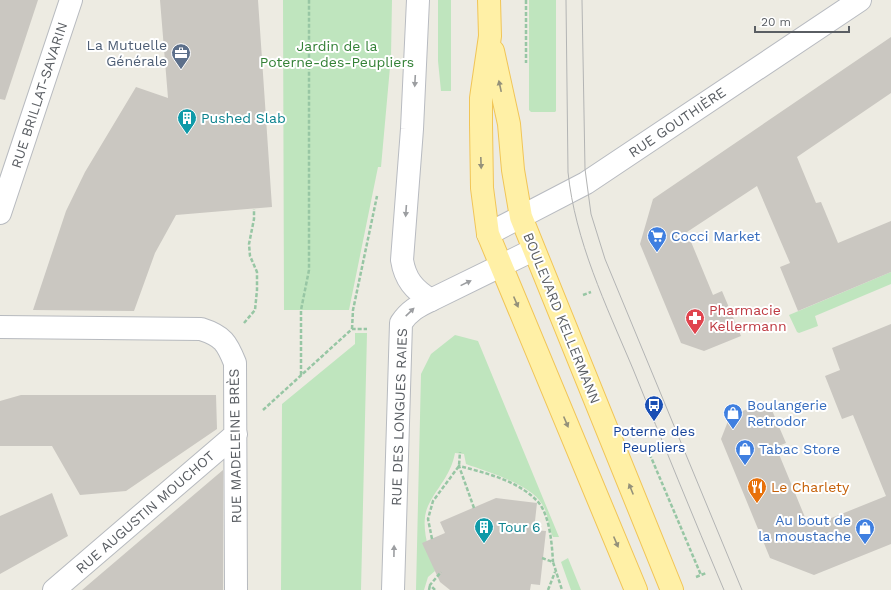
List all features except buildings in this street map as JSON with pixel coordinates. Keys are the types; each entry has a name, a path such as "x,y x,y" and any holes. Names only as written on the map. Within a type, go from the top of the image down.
{"main road":[{"name":"BOULEVARD KELLERMANN","path":"489,0 490,36 481,98 482,188 488,234 636,590"},
{"name":"BOULEVARD KELLERMANN","path":"490,36 509,124 513,170 521,217 533,250 672,590"}],"street":[{"name":"RUE BRILLAT-SAVARIN","path":"0,213 71,0"},
{"path":"418,0 414,106 402,260 404,272 409,281 421,294 431,300"},
{"name":"RUE GOUTHIÈRE","path":"488,234 586,183 860,0"},
{"name":"RUE DES LONGUES RAIES","path":"393,590 401,323 406,314 415,307 533,250"},
{"name":"RUE MADELEINE BRÈS","path":"0,327 201,329 215,333 227,344 235,363 236,590"},
{"name":"RUE AUGUSTIN MOUCHOT","path":"54,590 236,434"}],"path":[{"path":"300,376 301,310 309,270 309,0"},
{"path":"352,329 353,310 379,191"},
{"path":"254,209 254,219 249,244 250,256 257,272 255,310"},
{"path":"236,434 352,329 367,329"},
{"path":"460,452 459,466 474,508"},
{"path":"432,538 428,519 433,501 459,466"},
{"path":"459,466 487,473 513,485 529,494 540,504 552,538 553,562 562,590"},
{"path":"678,524 701,575"},
{"path":"542,558 553,562"},
{"path":"429,590 430,585 441,572"},
{"path":"548,590 555,572"},
{"path":"692,579 706,573"},
{"path":"430,585 435,590"}],"green space":[{"name":"Jardin de la Poterne-des-Peupliers","path":"283,0 392,0 391,56 381,167 378,167 349,310 284,310"},
{"path":"438,0 451,0 451,91 441,91 438,61"},
{"path":"529,0 556,0 555,112 531,112 529,110"},
{"path":"891,272 891,284 815,316 818,326 799,333 797,332 789,315"},
{"path":"355,333 367,333 361,590 281,590 282,404 355,344"},
{"path":"455,335 478,341 559,537 553,537 542,504 528,490 497,475 466,464 464,454 455,453 451,467 430,502 425,518 426,536 435,571 428,577 424,590 416,590 421,374 431,354"},
{"path":"568,558 581,590 571,590 561,562"}],"tram line":[{"path":"566,0 568,172 577,223 602,297 724,590"},
{"path":"582,0 585,169 591,214 605,259 742,590"}],"place":[{"name":"La Mutuelle Générale","path":"181,70"},
{"name":"Pushed Slab","path":"187,135"},
{"name":"Cocci Market","path":"657,253"},
{"name":"Pharmacie Kellermann","path":"695,335"},
{"name":"Poterne des Peupliers","path":"654,422"},
{"name":"Boulangerie Retrodor","path":"733,430"},
{"name":"Tabac Store","path":"745,466"},
{"name":"Le Charlety","path":"757,504"},
{"name":"Tour 6","path":"484,544"},
{"name":"Au bout de la moustache","path":"865,545"}]}
